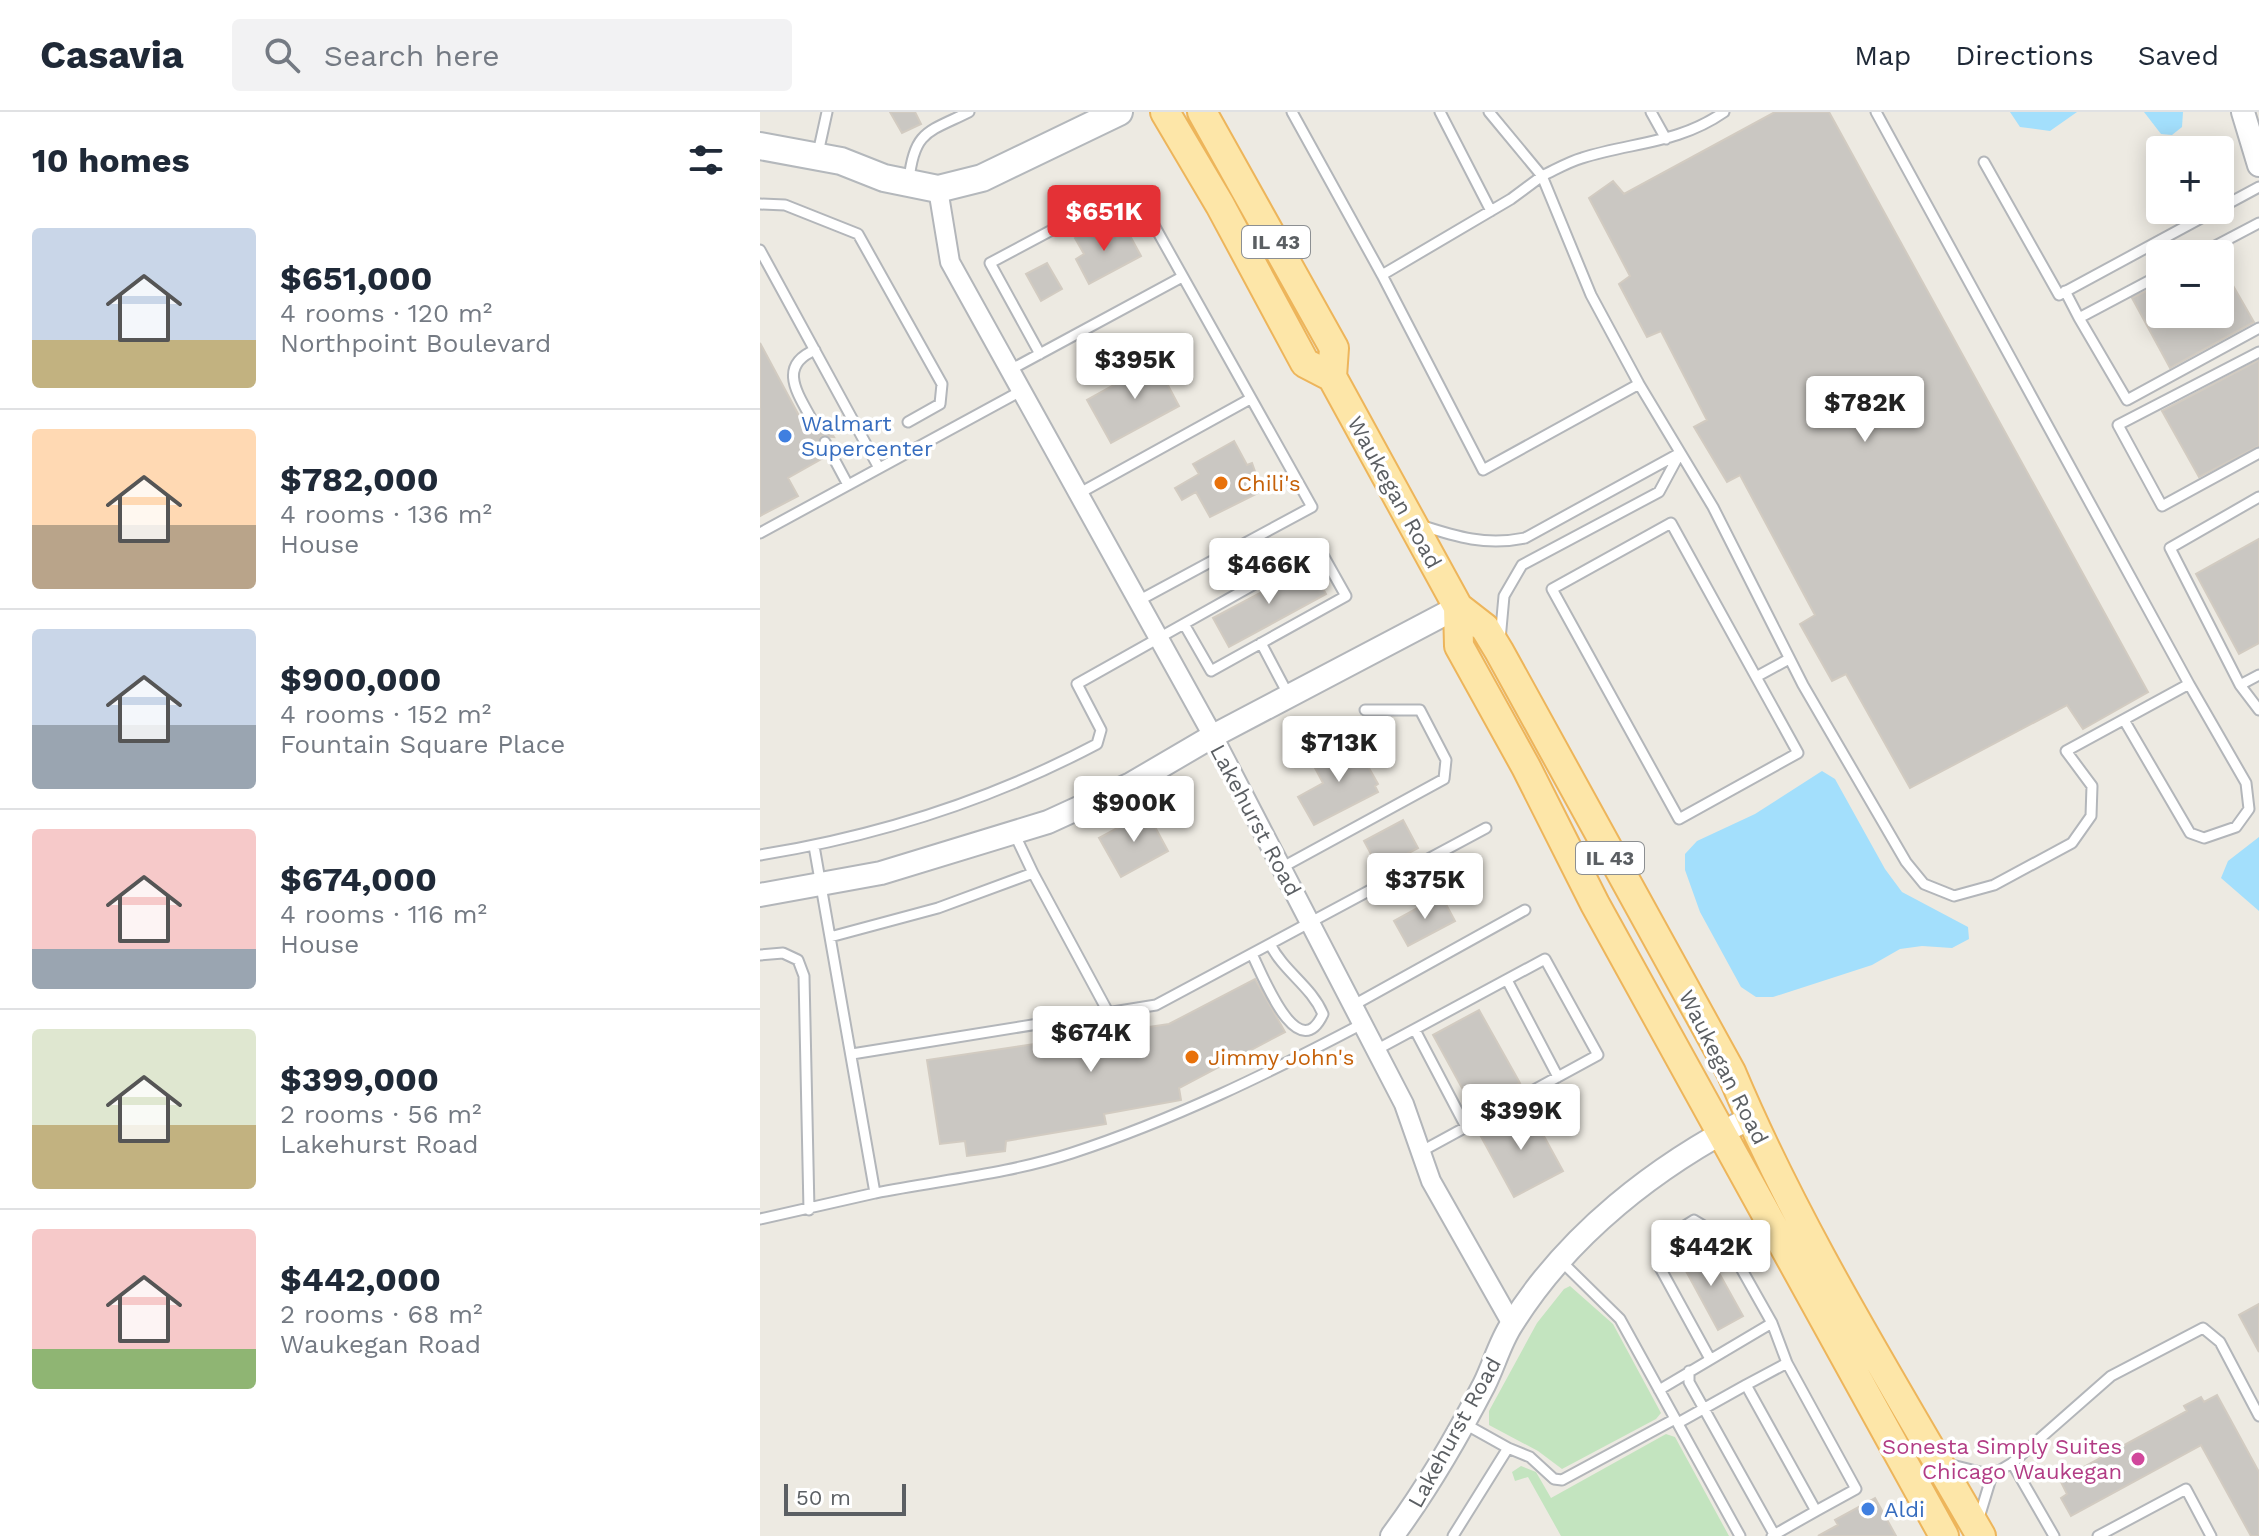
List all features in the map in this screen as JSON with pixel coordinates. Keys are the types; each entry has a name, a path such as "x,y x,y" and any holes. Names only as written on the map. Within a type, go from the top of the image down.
{"main road":[{"path":"760,146 817,157 938,189 982,178 1119,112"},
{"name":"Waukegan Road","path":"1165,112 1220,205 1305,363 1332,377"},
{"name":"Waukegan Road","path":"1202,112 1220,124 1334,348 1332,377 1411,522 1458,607 1485,628 1499,651 1731,1072 1750,1118 1843,1295 1978,1532"},
{"name":"Waukegan Road","path":"1458,607 1459,646 1526,767 1595,904 1944,1536"}],"street":[{"path":"2243,112 2259,165"},
{"name":"Lakehurst Road","path":"938,189 950,262 1213,736 1404,1104 1431,1181 1512,1324"},
{"path":"760,895 881,873 1048,822 1131,784 1213,736 1458,607"},
{"name":"Lakehurst Road","path":"1392,1536 1421,1496 1463,1423 1512,1324 1561,1261 1613,1209 1645,1183 1722,1132 1750,1118"}],"lane":[{"path":"817,157 827,112"},
{"path":"909,183 912,154 923,135 969,112"},
{"path":"1292,112 1382,275 1483,470 1639,384"},
{"path":"1440,112 1491,211"},
{"path":"1489,112 1542,176 1591,295 1639,384 1713,507 1789,659 1906,862 1924,884 1954,896 1994,885 2072,843 2091,816 2092,786 2066,751 2189,684"},
{"path":"1651,112 1666,139"},
{"path":"1382,275 1491,211 1542,176 1582,158 1666,139 1706,124 1724,112"},
{"path":"1876,112 2246,783 2249,809 2236,827 2204,838 2190,833 2124,720"},
{"path":"1984,162 2059,295 2190,224"},
{"path":"2234,200 2259,187"},
{"path":"760,204 785,205 858,234 942,384 940,404 908,422"},
{"path":"1040,354 990,263 1097,206 1150,218 1312,507 1138,601"},
{"path":"2227,240 2259,223"},
{"path":"760,250 879,468"},
{"path":"1010,370 1182,277"},
{"path":"2079,318 2146,282"},
{"path":"2065,291 2127,400 2259,328"},
{"path":"812,420 793,385 792,372 796,362 815,350"},
{"path":"2259,352 2118,425 2162,506 2259,453"},
{"path":"760,533 1021,391"},
{"path":"1078,494 1250,399"},
{"path":"825,442 848,485"},
{"path":"1411,522 1471,541 1498,544 1525,538 1680,453"},
{"path":"1499,651 1504,596 1522,565 1659,492 1680,453"},
{"path":"2259,497 2170,548 2240,685 2259,710"},
{"path":"1671,523 1756,677 1798,753 1679,819 1552,589 1671,523"},
{"path":"760,855 846,840 967,803 1048,770 1097,744 1101,730 1077,684 1319,548 1346,596 1211,671 1184,624"},
{"path":"1261,643 1289,696"},
{"path":"1756,677 1789,659"},
{"path":"2240,685 2259,675"},
{"path":"1281,868 1444,779 1446,760 1420,710 1365,710"},
{"path":"852,1054 1156,1005 1486,828"},
{"path":"1014,832 1108,1012"},
{"path":"814,846 875,1193"},
{"path":"830,937 938,908 1033,873"},
{"path":"1352,1006 1525,910"},
{"path":"1252,954 1287,1020 1297,1030 1307,1031 1317,1026 1323,1014 1315,997 1280,964 1270,944"},
{"path":"760,955 783,953 798,960 804,976 809,1210"},
{"path":"1376,1050 1545,959 1598,1055 1422,1151"},
{"path":"1507,980 1558,1077"},
{"path":"760,1219 875,1193 965,1179 1071,1153 1249,1081 1362,1024"},
{"path":"1415,1030 1466,1127"},
{"path":"1689,1371 1689,1382 1773,1535 1856,1489 1787,1363 1772,1323 1724,1238 1694,1220 1659,1242 1658,1264 1709,1357"},
{"path":"1561,1261 1620,1319 1740,1536"},
{"path":"1659,1390 1709,1357 1772,1323"},
{"path":"1939,1462 1992,1475 2012,1463 2111,1376 2203,1328 2220,1342 2259,1416"},
{"path":"1463,1423 1530,1457 1554,1479 1562,1480 1704,1409 1787,1363"},
{"path":"1746,1385 1816,1511"},
{"path":"1453,1536 1508,1448"},
{"path":"2012,1463 2054,1536"},
{"path":"1978,1532 1992,1475"},
{"path":"2098,1536 2186,1489 2211,1536"}],"green space":[{"path":"1570,1286 1613,1324 1661,1413 1656,1419 1562,1469 1538,1451 1489,1425 1489,1411 1537,1323 1564,1289"},
{"path":"1666,1434 1675,1437 1729,1536 1561,1536 1528,1477 1515,1481 1512,1472 1521,1466 1536,1472 1551,1498"}],"water":[{"path":"2010,112 2077,112 2050,131 2020,127"},
{"path":"2144,112 2183,112 2182,127 2172,135 2161,134"},
{"path":"1822,771 1835,779 1885,869 1902,892 1968,927 1969,939 1952,948 1922,946 1900,949 1872,965 1773,997 1756,997 1741,987 1700,912 1685,870 1685,854 1697,841 1755,814"},
{"path":"2259,837 2259,911 2221,878 2228,861"}],"building":[{"path":"890,112 915,112 921,124 902,133"},
{"path":"1775,112 1829,112 2148,692 2083,729 2067,705 1910,788 1846,674 1832,681 1800,624 1815,615 1740,475 1727,482 1694,427 1707,420 1661,331 1647,337 1619,284 1630,276 1589,198 1613,181 1624,194"},
{"path":"1099,224 1104,234 1112,229 1117,238 1128,232 1141,256 1089,284 1076,259 1084,254 1075,238"},
{"path":"1047,263 1062,289 1041,301 1026,274"},
{"path":"2234,287 2254,322 2170,368 2148,328 2234,328"},
{"path":"2146,291 2146,324 2132,298"},
{"name":"Walmart Supercenter","path":"760,343 804,425 816,426 821,415 834,437 821,436 817,447 823,458 788,478 798,496 760,516"},
{"path":"1166,356 1174,370 1163,376 1179,406 1111,443 1087,400"},
{"path":"2259,360 2259,446 2199,477 2162,411"},
{"name":"Chili's","path":"1234,441 1247,465 1252,463 1262,491 1210,517 1196,492 1182,500 1175,488 1199,474 1193,464"},
{"path":"2259,539 2259,643 2239,654 2196,574"},
{"path":"1311,566 1326,594 1229,647 1213,618"},
{"path":"1353,740 1378,784 1375,786 1378,792 1314,825 1298,797 1323,783 1313,764"},
{"path":"1147,812 1168,851 1121,877 1099,838"},
{"path":"1403,820 1418,848 1379,869 1364,841"},
{"path":"1441,895 1455,921 1408,946 1394,921"},
{"path":"1255,979 1285,1032 1179,1088 1181,1100 1104,1114 1106,1124 1006,1141 1005,1151 967,1156 965,1141 940,1144 927,1060 1169,1024"},
{"path":"1479,1010 1520,1083 1473,1108 1433,1035"},
{"path":"1528,1107 1563,1171 1514,1197 1479,1133"},
{"path":"1704,1246 1743,1316 1718,1330 1680,1260"},
{"path":"2259,1304 2259,1352 2239,1315"},
{"name":"Sonesta Simply Suites Chicago Waukegan","path":"2217,1395 2259,1472 2259,1536 2251,1536 2201,1445 2071,1516 2061,1498 2067,1494 2060,1480 2187,1411 2184,1406 2201,1397 2204,1402"},
{"name":"Aldi","path":"1875,1498 1896,1536 1818,1536 1838,1525 1835,1520"}],"place":[{"name":"Walmart Supercenter","path":"785,436"},
{"name":"Chili's","path":"1221,483"},
{"name":"Jimmy John's","path":"1192,1057"},
{"name":"Sonesta Simply Suites Chicago Waukegan","path":"2138,1459"},
{"name":"Aldi","path":"1868,1509"}]}
